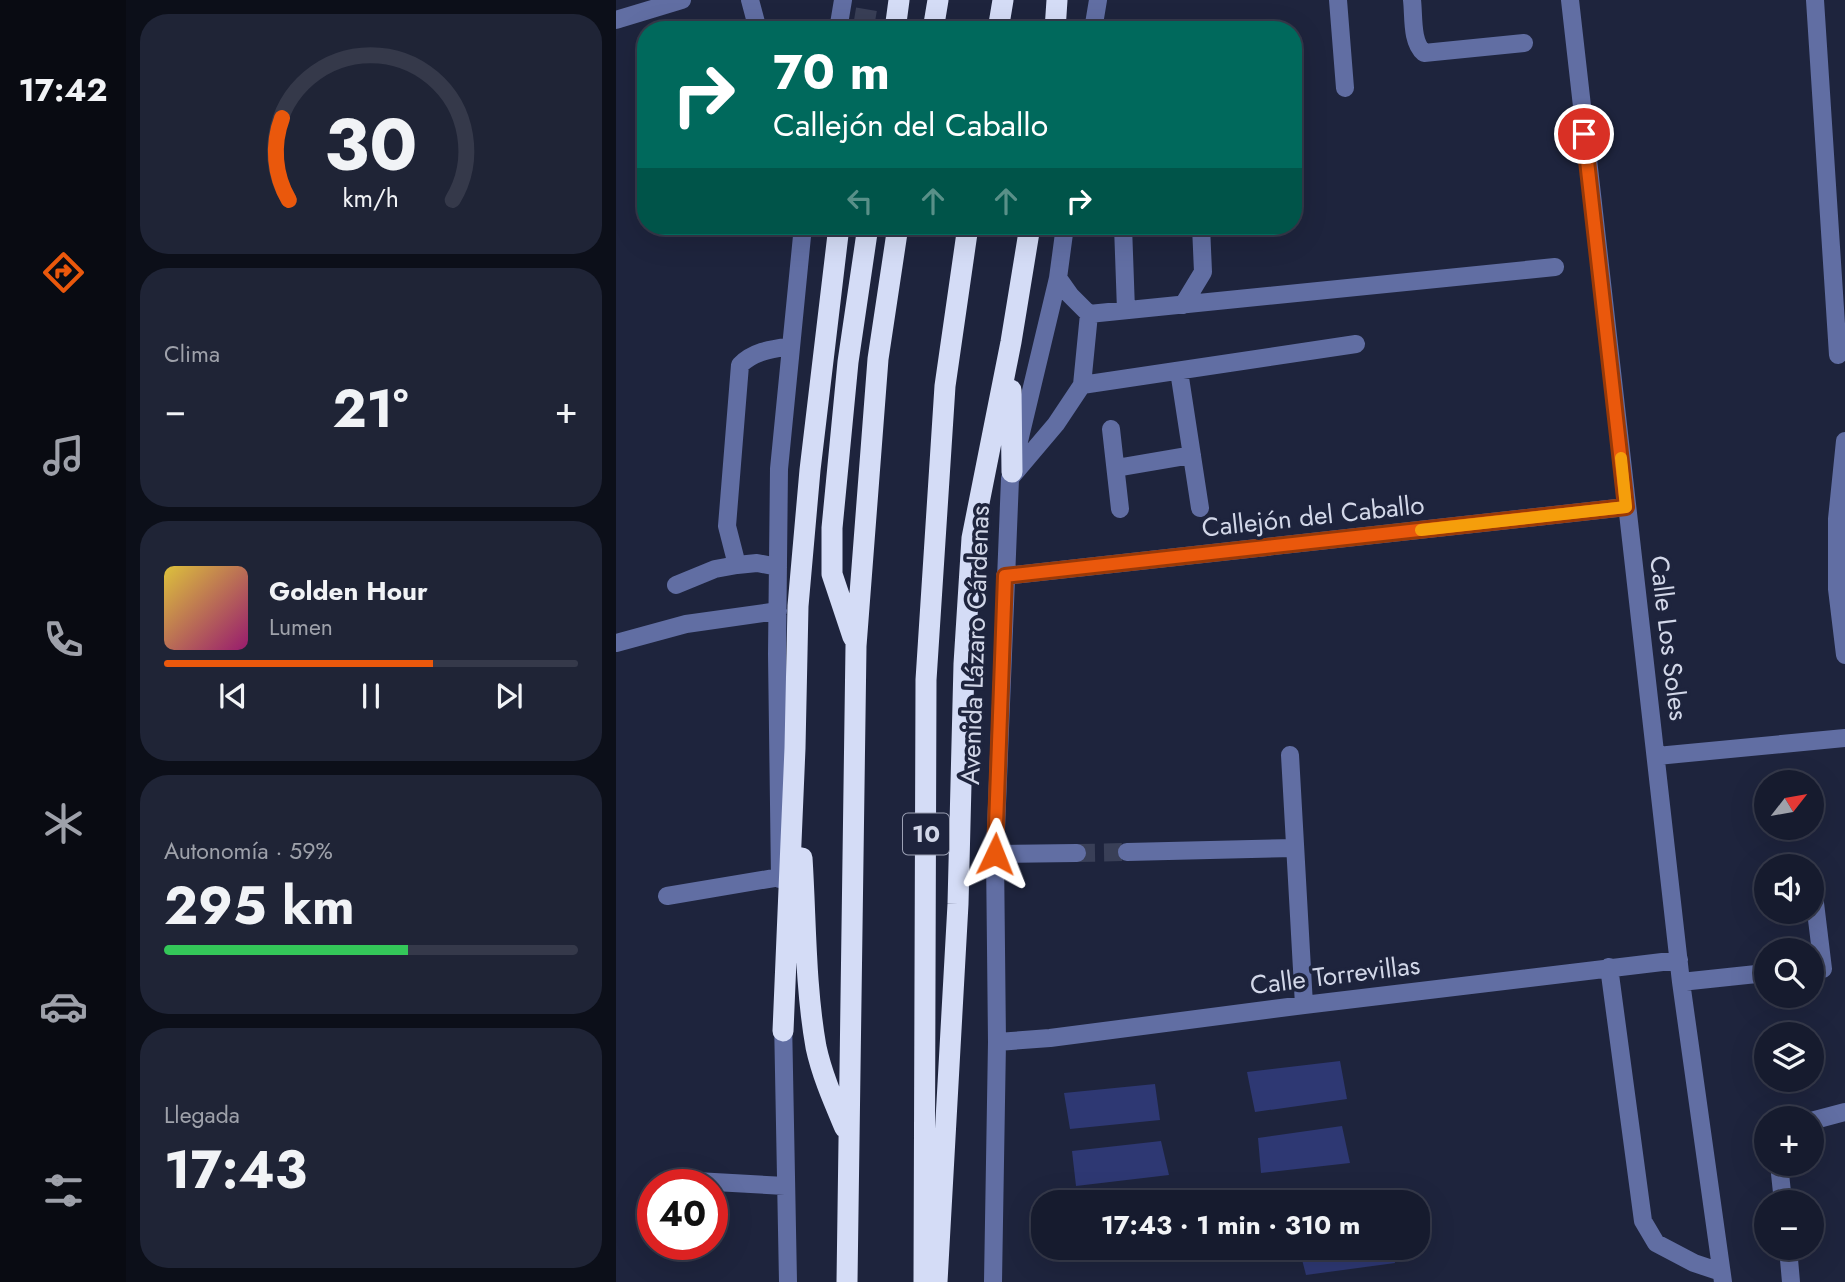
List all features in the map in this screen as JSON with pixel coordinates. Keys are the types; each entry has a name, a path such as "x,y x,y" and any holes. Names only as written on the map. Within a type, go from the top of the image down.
{"highway":[{"path":"896,21 899,0"},
{"path":"934,21 938,0"},
{"path":"1000,21 1003,0"},
{"path":"1056,21 1057,0"},
{"path":"783,1031 798,606 810,470 838,235"},
{"path":"856,646 832,575 832,528 848,362 867,235"},
{"path":"847,1282 856,646 878,359 897,235"},
{"name":"Avenida Lázaro Cárdenas","path":"924,1282 926,680 945,386 967,235"},
{"path":"937,1282 958,904 964,664 972,538 1011,342 1029,235"},
{"path":"1011,342 1011,476"},
{"path":"795,748 811,1007 816,1047 824,1078 849,1138"}],"street":[{"path":"616,20 682,0"},
{"path":"750,0 756,21"},
{"path":"840,21 844,0"},
{"path":"1095,21 1098,0"},
{"path":"1338,0 1345,88"},
{"path":"1412,0 1418,48 1424,53 1524,43"},
{"name":"Calle Los Soles","path":"1570,0 1681,982 1722,1277"},
{"path":"1815,0 1838,355"},
{"path":"788,1282 780,877 779,469 802,235"},
{"name":"Avenida Lázaro Cárdenas","path":"993,1282 997,1042 995,854 1011,476 1058,278 1064,235"},
{"path":"1123,235 1126,310"},
{"path":"1183,304 1203,272 1201,235"},
{"path":"1089,314 1555,267"},
{"path":"1011,476 1056,424 1082,385 1089,314 1058,278"},
{"path":"1082,385 1356,344"},
{"path":"737,565 727,526 740,365 748,357 767,349 791,346"},
{"path":"1180,371 1200,508"},
{"path":"1111,429 1120,509"},
{"path":"1845,441 1837,519 1837,589 1845,655"},
{"path":"1116,468 1192,455"},
{"name":"Callejón del Caballo","path":"1005,576 1626,507"},
{"path":"676,585 715,569 757,563 778,566"},
{"path":"616,643 686,624 778,611"},
{"path":"1657,756 1845,738"},
{"path":"1290,755 1304,1005"},
{"path":"1127,852 1295,848"},
{"path":"995,854 1077,853"},
{"path":"667,896 780,877"},
{"name":"Calle Torrevillas","path":"997,1042 1050,1038 1679,960"},
{"path":"1609,967 1643,1222 1656,1243 1722,1277"},
{"path":"1681,982 1754,974"},
{"path":"1824,1118 1845,1112"},
{"path":"728,1183 785,1186"},
{"path":"1789,1260 1791,1282"}],"shaded area":[{"path":"1340,1061 1347,1099 1255,1112 1247,1072"},
{"path":"1155,1084 1160,1120 1070,1129 1064,1093"},
{"path":"1342,1126 1350,1163 1261,1173 1258,1138"},
{"path":"1161,1141 1169,1175 1076,1186 1072,1151"},
{"path":"1302,1260 1395,1260 1395,1263 1306,1275"}],"tunnel":[{"path":"864,21 868,0"},
{"path":"1077,853 1127,852"}],"slow traffic":[{"path":"1421,530 1626,507 1621,458"}],"route":[{"path":"995,854 1005,576 1626,507 1584,134"}]}
